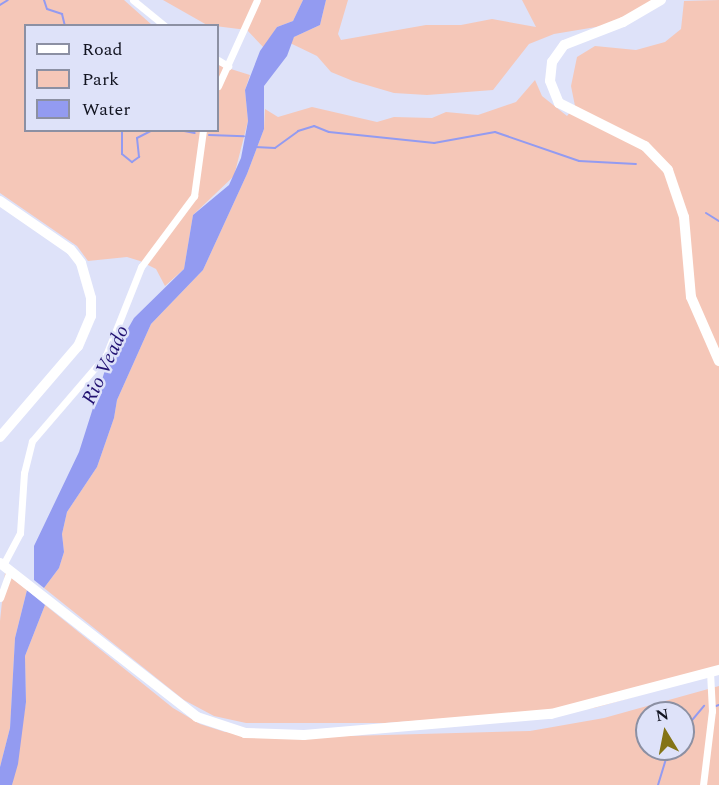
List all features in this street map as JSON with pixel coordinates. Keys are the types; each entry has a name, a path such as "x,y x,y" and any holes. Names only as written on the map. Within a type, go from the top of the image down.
{"main road":[{"path":"661,0 623,22 564,45 552,62 550,81 559,103 645,146 668,170 684,217 691,297 719,361"},
{"path":"0,201 71,250 81,263 91,298 92,316 78,345 0,437"},
{"path":"4,566 197,717 245,733 304,735 542,716 715,671"}],"street":[{"path":"133,0 163,24"},
{"path":"219,84 257,0"},
{"path":"219,61 228,66"},
{"path":"0,598 4,566 20,532 24,473 33,441 106,355 141,267 194,196 203,132"},
{"path":"703,785 715,671"}],"green space":[{"path":"0,0 124,0 151,24 24,24 24,132 219,132 219,65 250,75 245,90 248,121 234,176 193,215 184,269 165,286 156,269 140,261 127,257 88,261 77,246 0,193"},
{"path":"163,0 303,0 293,21 277,27 264,48 247,30 219,26 219,24 205,24"},
{"path":"326,0 348,0 338,34 341,40 426,25 461,25 492,19 536,27 522,0 654,0 638,13 602,26 554,34 529,44 493,90 427,95 394,93 353,81 331,72 317,56 290,43 294,37 320,25"},
{"path":"719,0 719,673 594,708 385,723 246,723 214,716 184,700 44,588 59,568 64,552 62,534 67,512 97,467 114,418 117,400 151,324 203,270 247,174 264,129 265,109 278,117 312,107 377,122 394,117 432,118 446,112 478,115 516,102 535,80 542,96 567,116 575,106 571,86 577,57 595,46 636,50 665,42 681,29 684,1"},
{"path":"5,573 27,590 15,638 10,728 0,767 0,621"},
{"path":"45,605 173,708 200,724 225,732 313,737 530,731 604,718 635,709 635,761 695,761 695,701 665,701 719,686 719,785 12,785 26,702 25,656"}],"water":[{"path":"303,0 326,0 320,25 294,37 287,56 264,86 264,129 247,174 203,270 151,324 117,400 114,418 97,467 67,512 62,534 64,552 59,568 44,588 34,580 34,546 79,452 106,367 134,318 184,269 193,215 229,185 241,158 248,121 245,90 260,51 277,27 293,21"},
{"path":"27,590 45,605 25,656 26,702 18,764 12,785 0,785 0,767 10,728 15,638"}],"waterway":[{"path":"0,5 8,0"},
{"path":"44,0 47,9 62,14 64,24"},
{"path":"255,147 275,148 298,131 314,126 329,132 434,143 495,132 579,161 636,164"},
{"path":"122,132 122,154 132,162 139,157 137,138 149,132"},
{"path":"190,132 195,133"},
{"path":"209,135 244,136"},
{"path":"706,213 719,221"},
{"path":"695,717 704,706"},
{"path":"658,785 665,761"}],"water label":[{"name":"Rio Veado","path":"106,365"}]}
